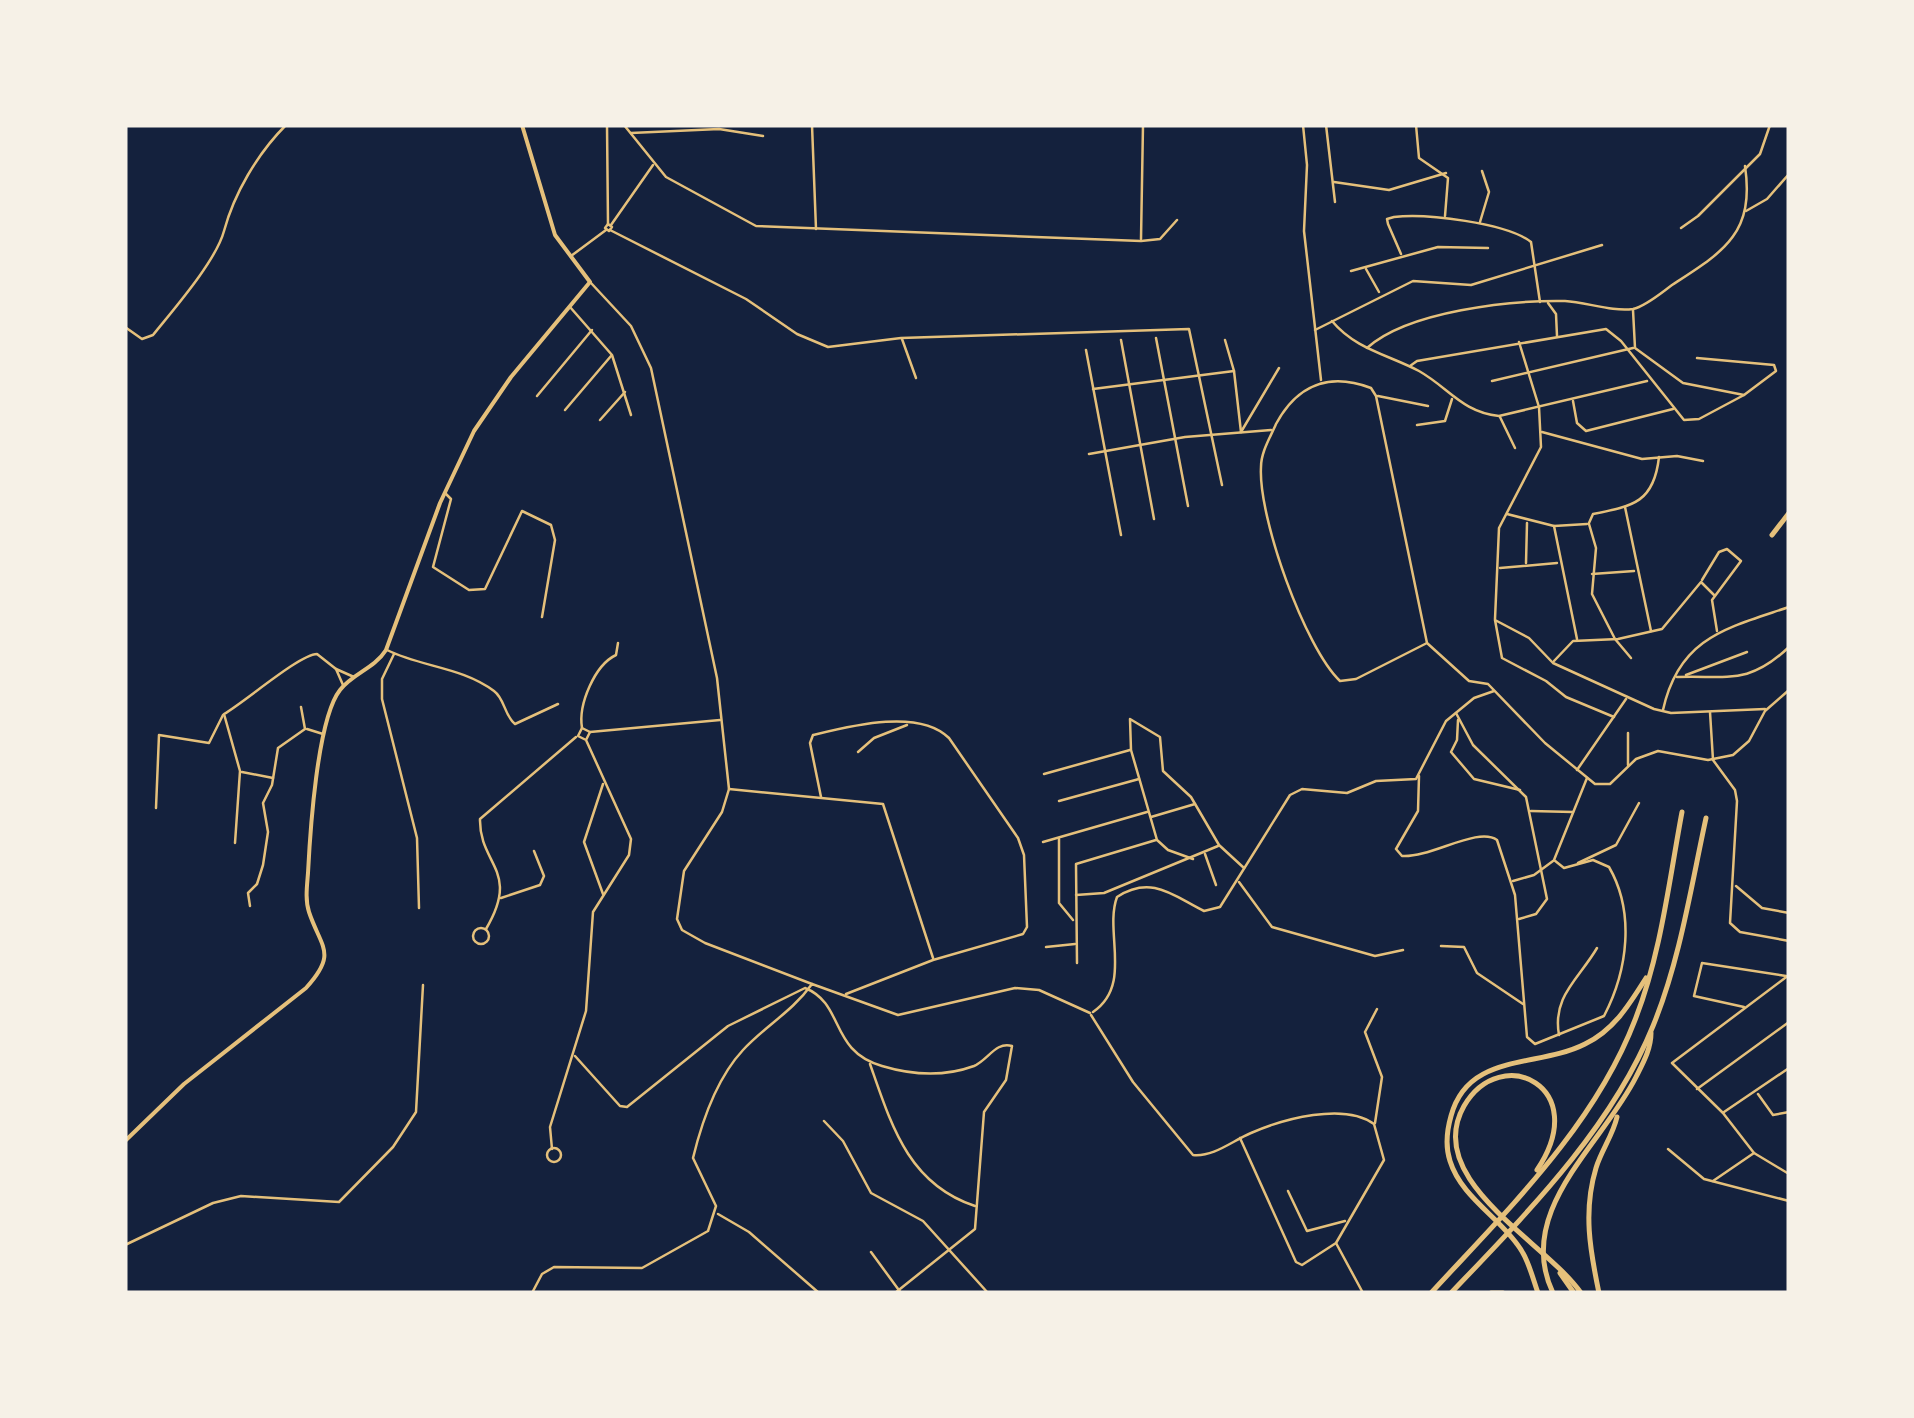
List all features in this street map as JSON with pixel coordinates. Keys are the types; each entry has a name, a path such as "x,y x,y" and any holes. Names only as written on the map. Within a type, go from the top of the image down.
{"highway":[{"path":"1772,536 1789,513"},
{"path":"1429,1293 1494,1226 1607,1081 1635,1022 1651,971 1682,812"},
{"path":"1598,1293 1588,1201 1596,1166 1619,1109 1650,1048 1682,932 1706,818"},
{"path":"1538,1293 1520,1248 1454,1172 1447,1142 1452,1110 1462,1092 1488,1070 1572,1050 1596,1038 1618,1020 1651,971"},
{"path":"1451,1293 1600,1122 1652,1030"},
{"path":"1523,1191 1552,1146 1556,1110 1535,1083 1504,1076 1484,1084 1462,1110 1455,1138 1458,1158 1475,1189 1577,1293"},
{"path":"1553,1293 1543,1237 1555,1200 1619,1109"},
{"path":"1490,1293 1503,1293"}],"main road":[{"path":"125,1141 184,1084 306,988 321,967 325,944 308,910 307,885 325,734 344,686 386,650 444,493 482,416 590,282 547,217 522,125"}],"street":[{"path":"125,327 145,340 162,323 218,242 240,189 286,125"},
{"path":"607,125 609,227"},
{"path":"624,125 653,164 677,184 752,225 816,231 1140,241 1160,239 1177,220"},
{"path":"812,125 816,231"},
{"path":"1140,241 1142,125"},
{"path":"1303,125 1307,165 1304,230 1321,382"},
{"path":"1326,125 1334,202"},
{"path":"1416,125 1419,158 1446,173 1449,188 1444,218"},
{"path":"1464,125 1477,125"},
{"path":"1681,228 1760,154 1770,125"},
{"path":"630,133 719,128 763,136"},
{"path":"570,257 609,227 653,164"},
{"path":"1367,348 1391,332 1424,320 1540,302 1632,309 1714,258 1740,228 1746,211 1745,166"},
{"path":"1479,225 1489,192 1482,171"},
{"path":"1334,182 1389,190 1446,173"},
{"path":"1746,211 1767,199 1789,174"},
{"path":"1401,254 1387,220 1444,218 1526,238 1536,267 1540,302"},
{"path":"609,227 645,252 740,296 820,346 901,338 1190,330 1222,486"},
{"path":"1351,271 1401,254 1454,245 1488,248"},
{"path":"1315,330 1380,294 1413,281 1471,285 1602,245"},
{"path":"1366,266 1380,294"},
{"path":"590,282 631,326 656,384 722,720 729,789 722,812 684,871 679,925 705,942 888,1014 908,1015 1002,990 1026,988 1051,994 1090,1013 1122,1066 1188,1153 1206,1155 1240,1138 1269,1127 1324,1116 1357,1115 1374,1124 1384,1160 1336,1243 1308,1263 1296,1262 1240,1138"},
{"path":"1546,302 1556,314 1557,336"},
{"path":"570,306 612,355 631,415"},
{"path":"1632,309 1635,348"},
{"path":"1332,321 1367,348 1410,366 1473,411 1499,416 1650,380"},
{"path":"1410,366 1418,361 1606,328 1673,409 1692,421 1744,395 1776,371 1774,366 1697,358"},
{"path":"537,396 592,329"},
{"path":"901,338 916,378"},
{"path":"1156,338 1172,439 1188,506"},
{"path":"1121,340 1154,520"},
{"path":"1226,340 1234,370 1241,433"},
{"path":"1519,342 1539,407 1540,432 1538,460 1505,513 1497,535 1495,620 1502,658 1546,681 1566,697 1614,718"},
{"path":"1492,382 1635,348"},
{"path":"1635,348 1683,382 1744,395"},
{"path":"1086,350 1102,452 1121,535"},
{"path":"566,410 612,355"},
{"path":"1241,433 1279,368"},
{"path":"1092,389 1234,370"},
{"path":"1427,643 1349,682 1336,679 1286,584 1274,548 1260,468 1274,430 1298,391 1321,382 1368,386 1376,396 1427,643 1469,680 1488,684 1587,778 1606,786 1628,767 1658,751 1712,760 1745,746 1767,709 1789,690"},
{"path":"600,420 626,391"},
{"path":"1376,396 1428,406"},
{"path":"1416,424 1445,421 1452,399"},
{"path":"1573,400 1577,423 1586,431 1673,409"},
{"path":"1499,416 1514,448"},
{"path":"1090,454 1210,434 1274,430"},
{"path":"1540,432 1622,455 1703,461"},
{"path":"1631,658 1615,639 1592,594 1596,548 1588,524 1593,514 1624,507 1655,487 1659,457"},
{"path":"444,493 450,499 433,567 476,592 484,589 522,511 551,525 555,540 542,617"},
{"path":"1624,507 1651,632"},
{"path":"1505,513 1554,526 1588,524"},
{"path":"1526,563 1527,521"},
{"path":"1554,526 1578,640"},
{"path":"1553,663 1569,643 1578,640 1615,639 1662,629 1701,582 1719,552 1727,549 1741,561 1714,595"},
{"path":"1499,568 1560,562"},
{"path":"1591,574 1635,571"},
{"path":"1701,582 1714,595 1717,632"},
{"path":"1663,712 1676,677 1696,646 1717,632 1789,607"},
{"path":"1495,620 1529,638 1553,663 1663,712 1767,709"},
{"path":"486,929 500,898 500,874 480,819 578,736 582,708 604,661 616,655 618,643"},
{"path":"1676,677 1715,680 1752,672 1768,665 1789,646"},
{"path":"386,650 434,664 496,692 507,716 516,724 558,704"},
{"path":"1685,676 1747,652"},
{"path":"156,808 159,735 209,744 224,714 261,692 307,654 318,654 355,678"},
{"path":"394,654 382,679 382,700 416,838 419,908"},
{"path":"336,669 344,686"},
{"path":"1496,692 1480,694 1435,734 1420,776 1418,811 1398,841 1398,853 1436,852 1483,834 1497,840 1512,881 1529,1041 1540,1044 1606,1013 1628,924 1624,898 1609,867 1593,860 1564,868 1554,860"},
{"path":"1576,770 1627,697"},
{"path":"301,707 305,728"},
{"path":"1710,711 1712,760 1738,801 1730,916 1734,930 1789,940"},
{"path":"224,714 240,771 235,843"},
{"path":"1457,715 1457,740 1450,752 1468,774 1521,790"},
{"path":"1457,715 1484,758 1521,790 1530,812 1547,899 1536,914 1518,919"},
{"path":"1192,858 1168,850 1157,840 1130,750 1130,719 1160,738 1163,771 1196,804 1219,845 1244,869"},
{"path":"582,728 590,732 722,720"},
{"path":"821,797 810,743 813,735 881,723 936,727 950,738 1018,838 1024,855 1026,930 933,960 844,995"},
{"path":"880,735 881,723"},
{"path":"858,752 880,735 908,725"},
{"path":"305,728 325,734"},
{"path":"250,906 248,893 260,879 268,832 263,803 273,778 278,748 305,728"},
{"path":"586,740 590,732"},
{"path":"1628,733 1628,767"},
{"path":"552,1149 550,1126 589,996 592,918 628,855 631,839 586,740 578,736"},
{"path":"1044,774 1130,750"},
{"path":"240,771 273,778"},
{"path":"1090,1013 1108,997 1113,978 1117,897 1132,890 1166,890 1210,910 1225,903 1284,802 1296,791 1347,792 1376,781 1406,782 1420,776"},
{"path":"1059,801 1140,778"},
{"path":"1512,881 1541,870 1554,860 1587,778"},
{"path":"604,781 584,842 604,895"},
{"path":"729,789 883,804 933,960"},
{"path":"1577,864 1616,845 1640,803"},
{"path":"1151,817 1196,804"},
{"path":"1043,842 1150,811"},
{"path":"1530,812 1575,812"},
{"path":"1059,838 1063,854 1059,904 1076,923"},
{"path":"1078,963 1073,872 1081,860 1157,840"},
{"path":"1074,895 1104,893 1219,845"},
{"path":"500,898 540,885 544,876 534,850"},
{"path":"1204,854 1216,885"},
{"path":"1238,881 1272,927 1375,956 1403,950"},
{"path":"1735,884 1762,908 1789,912"},
{"path":"1046,946 1076,944"},
{"path":"1441,946 1464,947 1477,973 1524,1004"},
{"path":"1559,1037 1556,1016 1561,997 1597,948"},
{"path":"1746,1008 1693,994 1702,963 1788,976"},
{"path":"1788,976 1674,1060 1674,1068 1723,1113 1754,1154 1789,1174"},
{"path":"125,1245 227,1198 266,1196 328,1204 346,1198 402,1136 416,1112 423,985"},
{"path":"574,1056 620,1106 627,1107 728,1026 811,986"},
{"path":"811,986 833,1015 850,1050 869,1062 934,1074 975,1065 1005,1044 1013,1049 1006,1080 984,1112 974,1228 895,1293"},
{"path":"811,986 781,1021 744,1049 718,1088 693,1158 716,1212 749,1232 819,1293"},
{"path":"1374,1124 1382,1077 1365,1032 1377,1009"},
{"path":"1696,1090 1789,1022"},
{"path":"869,1062 897,1142 939,1190 976,1207"},
{"path":"1723,1113 1789,1068"},
{"path":"1756,1091 1773,1115 1789,1112"},
{"path":"824,1121 842,1141 871,1193 914,1214 988,1293"},
{"path":"1668,1150 1690,1171 1712,1182 1789,1201"},
{"path":"1712,1182 1754,1154"},
{"path":"1288,1192 1307,1231 1346,1220"},
{"path":"532,1293 542,1274 554,1267 642,1268 673,1247 702,1236 716,1212"},
{"path":"1336,1243 1364,1293"},
{"path":"871,1252 900,1291"}]}
